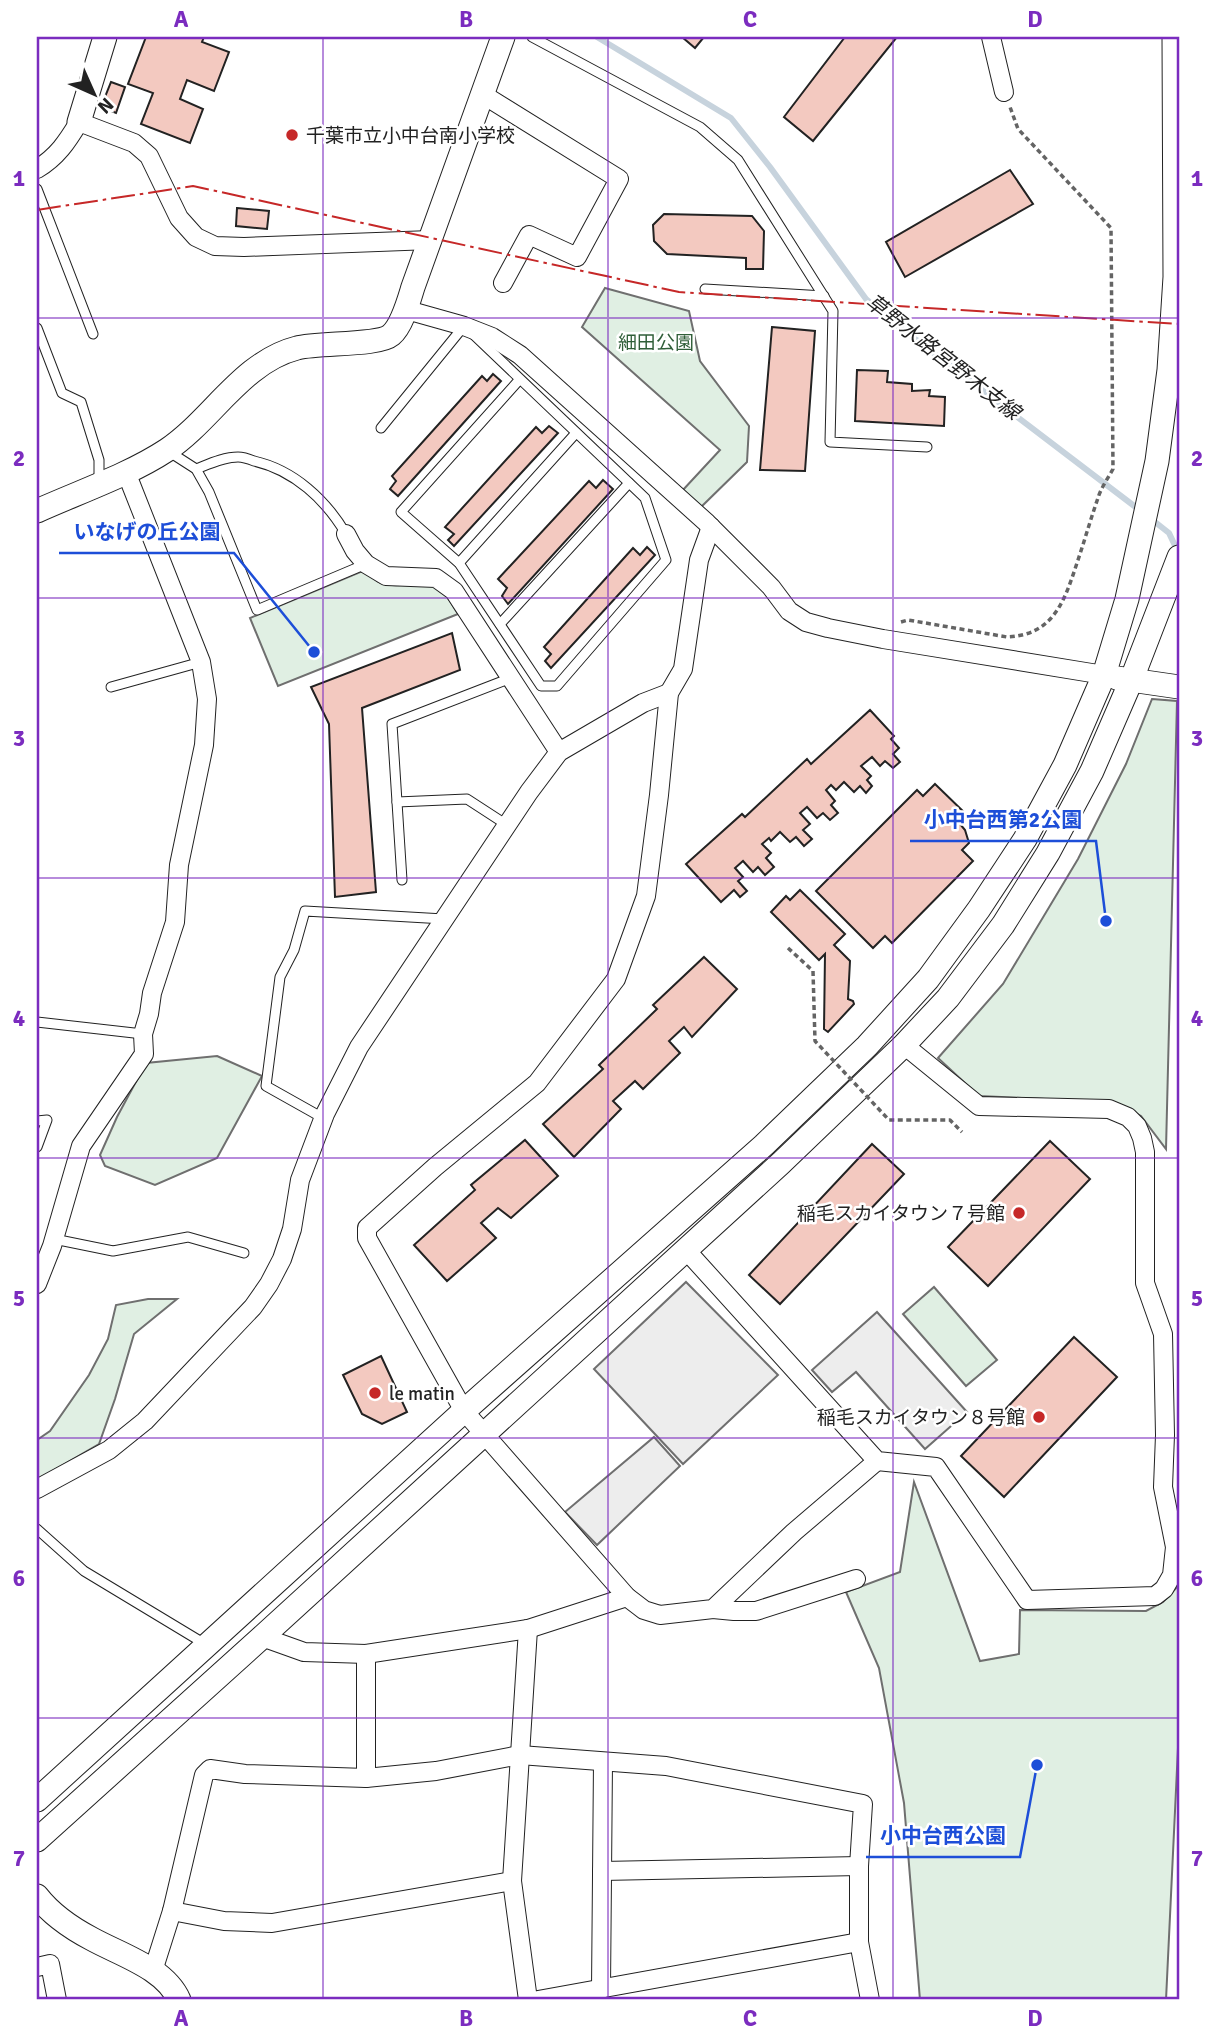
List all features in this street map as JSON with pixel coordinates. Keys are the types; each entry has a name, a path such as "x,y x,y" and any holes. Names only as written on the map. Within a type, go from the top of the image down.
{"street":[{"path":"37,169 66,144 79,122 104,37"},
{"path":"37,511 126,472 167,450 251,373 271,359 297,348 376,342 392,335 407,310 503,37"},
{"path":"991,37 1004,92"},
{"path":"37,1800 464,1411 764,1145 867,1046 928,979 1025,839 1065,765 1104,675 1127,599 1157,461 1169,370 1175,277 1174,37"},
{"path":"482,94 619,179 577,257 529,235 503,283"},
{"path":"79,122 134,143 149,156 178,218 196,237 215,246 431,240"},
{"path":"407,310 492,337 520,355 711,527 771,587 789,611 806,622 883,639 1179,687"},
{"path":"37,1284 54,1240 81,1146 144,1054 143,1034 152,993 175,922 179,865 204,745 207,699 201,662 126,472"},
{"path":"711,527 699,559 683,669 669,693 646,896 616,979 537,1083 435,1167 367,1228 367,1238 464,1411 627,1597 644,1610 660,1615 713,1609 756,1611 856,1578"},
{"path":"346,534 366,564 386,576 436,578 454,591 559,752"},
{"path":"37,1840 781,1163 904,1045 948,998 1003,925 1048,853 1092,771 1131,681 1179,556"},
{"path":"37,1489 109,1450 145,1421 253,1307 282,1259 292,1229 300,1180 323,1118 359,1047 507,825 559,752 643,703 669,693"},
{"path":"686,1250 877,1461 936,1467 1027,1600 1155,1597 1164,1589 1172,1576 1175,1547 1163,1487 1163,1334 1145,1283 1145,1152 1136,1126 1128,1117 1109,1109 979,1106 904,1045"},
{"path":"713,1609 794,1532 877,1461"},
{"path":"262,1637 304,1652 366,1654 528,1629 627,1597"},
{"path":"528,1629 512,1881 528,2000"},
{"path":"366,1654 366,1778"},
{"path":"153,1971 172,1911 204,1775 210,1769 257,1775 366,1778 436,1771 520,1755 666,1766 863,1804 859,1866 859,1942 870,2000"},
{"path":"601,1989 603,1762"},
{"path":"602,1871 859,1866"},
{"path":"172,1911 224,1921 272,1923 512,1881"},
{"path":"37,1896 48,1910 88,1937 153,1971 174,1989 179,2000"},
{"path":"538,2000 859,1942"},
{"path":"37,1967 51,1964 57,2000"}],"lane":[{"path":"533,37 700,127 738,160 833,311 830,442 927,447"},
{"path":"37,189 93,334"},
{"path":"705,289 824,296"},
{"path":"381,428 464,326 520,379 576,433 645,498 666,560 557,686 541,686 459,563 401,512 520,379"},
{"path":"37,328 62,393 81,402 99,460 99,484"},
{"path":"459,563 576,433"},
{"path":"167,450 196,469 209,492 257,610 366,564"},
{"path":"196,469 239,457 268,464 290,475 316,494 335,514 346,534"},
{"path":"500,624 629,483"},
{"path":"111,687 201,662"},
{"path":"402,880 392,724 511,678"},
{"path":"397,802 467,799 507,825"},
{"path":"323,1118 266,1086 280,976 294,950 305,911 444,919"},
{"path":"37,1021 143,1034"},
{"path":"37,1121 47,1120 37,1147"},
{"path":"54,1240 113,1251 188,1237 244,1253"},
{"path":"37,1529 84,1571 207,1645"}],"path":[{"path":"883,639 897,624 908,620 1007,637 1034,631 1045,623 1066,597 1099,494 1113,469 1111,228 1018,129 1004,92"},
{"path":"788,948 813,971 815,1041 889,1120 950,1120 962,1132"}],"green space":[{"name":"細田公園","path":"605,288 689,311 700,361 749,426 747,462 700,508 682,491 720,450 582,327"},
{"path":"365,570 377,581 385,584 435,587 444,593 458,614 278,686 250,618"},
{"path":"1152,699 1177,701 1166,1149 1141,1116 1114,1102 979,1096 938,1058 1003,984 1078,859 1126,764"},
{"path":"217,1056 262,1076 217,1158 155,1185 105,1166 100,1155 146,1063"},
{"path":"934,1287 997,1360 966,1386 903,1314"},
{"path":"148,1299 177,1299 134,1334 99,1444 37,1480 37,1440 50,1431 89,1375 108,1339 116,1305"},
{"path":"914,1482 980,1661 1019,1654 1020,1610 1146,1611 1163,1602 1179,1585 1179,1727 1166,2000 920,2000 904,1803 879,1668 846,1592 900,1572"}],"shaded area":[{"path":"686,1282 778,1375 683,1464 594,1369"},
{"path":"877,1312 967,1412 925,1449 856,1372 832,1392 812,1370"},
{"path":"654,1437 680,1466 597,1545 565,1512"}],"building":[{"path":"146,37 204,37 202,42 229,52 214,91 187,80 180,99 203,109 190,143 141,124 153,93 128,84"},
{"path":"682,37 704,37 695,48"},
{"path":"845,37 897,37 813,141 784,117"},
{"path":"111,82 125,87 116,113 101,107"},
{"path":"1010,170 1033,204 905,277 886,242"},
{"path":"237,208 269,211 267,229 236,226"},
{"path":"664,214 752,216 764,231 763,269 746,269 746,258 667,254 654,241 653,225"},
{"path":"772,327 815,331 805,471 760,470"},
{"path":"857,370 888,371 887,382 912,384 912,391 930,390 929,396 945,397 944,426 855,421"},
{"path":"493,374 501,381 398,496 390,489 396,481 392,476 482,376 487,381"},
{"path":"549,426 558,433 454,546 448,540 454,534 445,527 536,427 542,433"},
{"path":"603,480 613,489 508,604 502,596 507,588 498,579 589,481 596,488"},
{"path":"647,547 655,555 551,668 545,661 551,654 544,647 633,548 640,555"},
{"path":"452,633 460,670 362,708 376,892 335,897 329,724 311,687"},
{"path":"870,710 894,736 891,739 899,748 893,754 900,762 893,768 885,761 880,766 872,757 861,766 871,776 867,780 872,786 866,793 860,786 854,792 844,782 836,790 831,785 826,790 835,801 831,805 838,813 830,820 823,813 817,818 807,807 800,813 810,824 803,830 812,839 804,846 796,837 790,842 780,832 771,841 769,838 762,844 771,853 766,858 774,867 765,875 758,867 753,872 743,861 735,868 743,877 738,881 747,891 740,897 734,890 721,902 686,864 742,814 745,817 807,759 811,764"},
{"path":"935,784 968,816 960,824 969,843 962,850 973,861 892,943 885,936 873,948 816,891 917,790 923,796"},
{"path":"800,890 845,934 834,945 850,961 848,999 854,1004 828,1032 824,1029 825,954 819,960 771,912 786,896 790,900"},
{"path":"704,957 737,989 692,1037 684,1027 669,1041 680,1053 643,1089 635,1081 613,1101 621,1109 574,1157 543,1124 603,1069 599,1065 657,1009 653,1005"},
{"path":"525,1140 558,1176 511,1218 498,1208 481,1223 496,1238 447,1281 414,1245 475,1190 471,1185"},
{"name":"稲毛スカイタウン７号館","path":"1050,1141 1090,1179 988,1286 948,1247"},
{"path":"872,1144 904,1174 780,1304 749,1275"},
{"name":"稲毛スカイタウン８号館","path":"1074,1337 1117,1377 1004,1497 961,1456"},
{"name":"le matin","path":"381,1356 407,1412 382,1424 362,1414 343,1375"}],"waterway":[{"name":"草野水路宮野木支線","path":"597,37 731,118 866,299 1142,512"},
{"name":"草野水路宮野木支線","path":"1150,518 1169,533 1178,552"}],"power":[{"path":"37,210 193,186 679,292 1179,324"}],"place":[{"name":"千葉市立小中台南小学校","path":"292,135"},
{"name":"いなげの丘公園","path":"314,652"},
{"name":"小中台西第2公園","path":"1106,921"},
{"name":"稲毛スカイタウン７号館","path":"1019,1213"},
{"name":"le matin","path":"375,1393"},
{"name":"稲毛スカイタウン８号館","path":"1039,1417"},
{"name":"小中台西公園","path":"1037,1765"}]}
